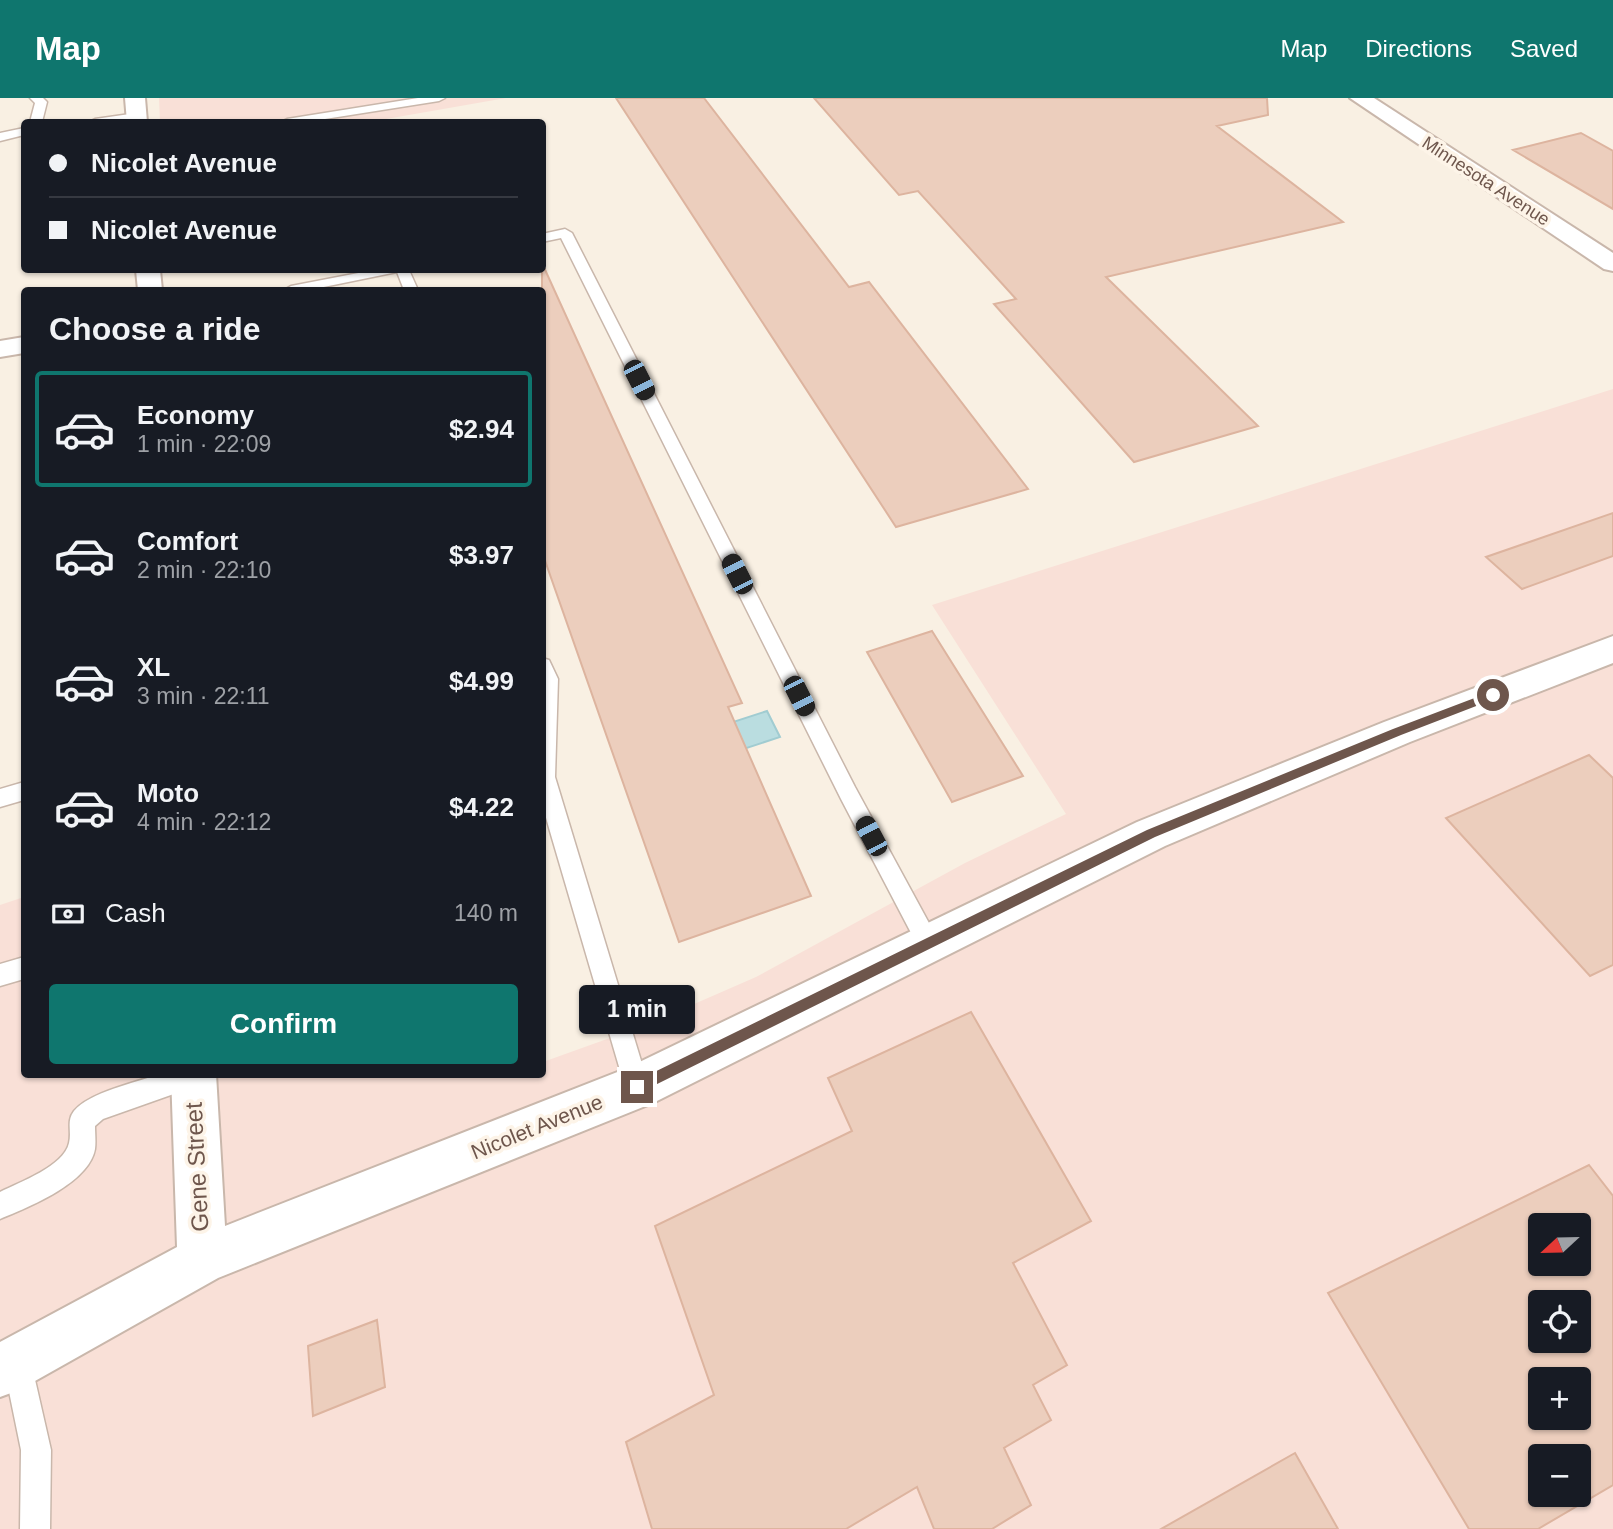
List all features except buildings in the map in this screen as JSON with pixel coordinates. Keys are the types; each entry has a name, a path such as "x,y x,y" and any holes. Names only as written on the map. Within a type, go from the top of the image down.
{"street":[{"name":"Minnesota Avenue","path":"1360,98 1613,264"},
{"path":"0,349 21,346"},
{"name":"Nicolet Avenue","path":"8,1365 202,1260 637,1087 1151,834 1397,732 1613,649"},
{"name":"Gene Street","path":"193,1078 202,1260"}],"lane":[{"path":"37,98 41,102 39,119"},
{"path":"306,119 439,98"},
{"path":"108,119 137,112"},
{"path":"0,138 21,133"},
{"path":"546,237 565,233 848,793 928,943"},
{"path":"305,287 377,273"},
{"path":"546,674 546,744"},
{"path":"546,779 637,1087"},
{"path":"0,798 21,792"},
{"path":"0,975 21,969"},
{"path":"0,1206 61,1176 82,1149 82,1121 95,1109 182,1078"},
{"path":"8,1365 36,1450 35,1529"}],"shaded area":[{"path":"159,98 506,98 386,119 160,119"},
{"path":"1613,389 1613,1529 0,1529 0,905 21,898 21,1078 546,1078 546,1061 646,1025 756,977 965,863 1066,814 932,605"}],"water":[{"path":"767,711 780,737 710,760 699,733"}],"route":[{"path":"637,1087 1151,834 1493,695"}]}
